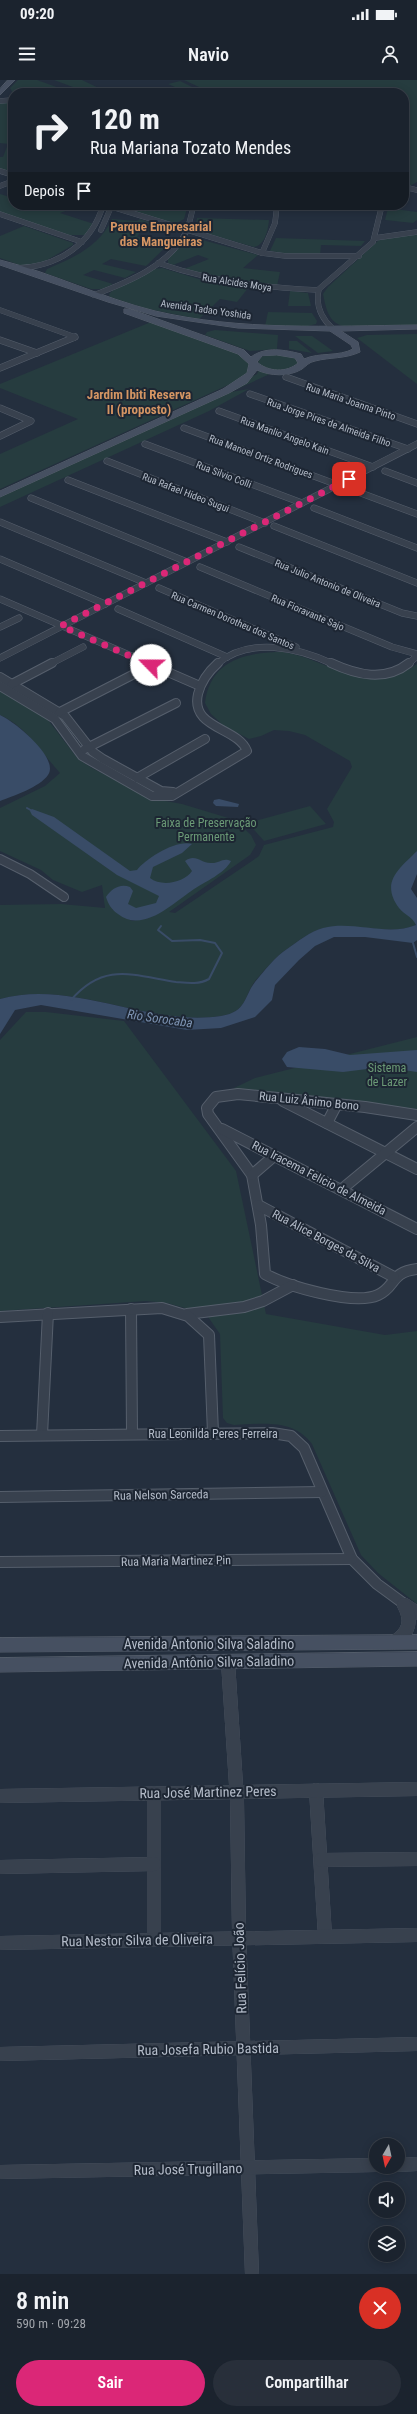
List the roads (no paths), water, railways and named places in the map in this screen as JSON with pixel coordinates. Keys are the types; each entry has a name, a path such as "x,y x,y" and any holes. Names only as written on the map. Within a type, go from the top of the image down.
{"main road":[{"path":"1,88 3,80"},
{"path":"1,88 12,80"},
{"name":"Avenida Tadao Yoshida","path":"0,262 94,295 146,311 213,323 276,328 333,329 417,327"},
{"name":"Avenida Tadao Yoshida","path":"0,267 127,311 183,323 223,329 269,333 417,332"},
{"path":"127,311 241,352 253,363 263,369 286,374"},
{"path":"223,329 209,329 200,334 246,351 291,353 300,358 303,363"},
{"path":"226,392 246,388 258,381 286,374 309,360 355,351 356,346 333,329"},
{"path":"349,340 363,333"},
{"path":"0,494 226,392 250,377 254,368 254,357 264,353"},
{"name":"Avenida Antonio Silva Saladino","path":"0,1645 417,1642"},
{"path":"228,1662 233,1656 245,1651 340,1643"},
{"name":"Avenida Antônio Silva Saladino","path":"0,1665 417,1659"}],"street":[{"path":"18,268 34,268 82,242 96,226 101,210"},
{"path":"40,276 43,269 79,250 95,237 108,215 109,210"},
{"path":"121,210 262,253 286,256 359,256"},
{"path":"94,295 128,280 158,263 176,248 186,230 193,210"},
{"path":"262,253 275,223 276,210"},
{"path":"333,329 324,322 319,310 318,290 359,256 375,238 381,210"},
{"path":"108,215 119,212 130,213"},
{"path":"0,214 82,242"},
{"path":"167,224 189,222"},
{"path":"375,238 417,232"},
{"path":"182,238 205,236"},
{"name":"Rua Alcides Moya","path":"158,263 216,281 255,287 318,290"},
{"path":"0,310 75,337 0,368"},
{"path":"0,340 36,353"},
{"name":"Rua Maria Joanna Pinto","path":"286,374 417,424"},
{"name":"Rua Jorge Pires de Almeida Filho","path":"250,394 408,449"},
{"path":"0,408 31,421 0,436"},
{"name":"Rua Manlio Angelo Kain","path":"219,411 373,467"},
{"name":"Rua Manoel Ortiz Rodrigues","path":"184,428 338,485"},
{"name":"Rua Silvio Colli","path":"146,444 302,503"},
{"path":"0,658 417,444"},
{"name":"Rua Rafael Hideo Sugui","path":"107,461 266,522"},
{"path":"385,471 417,483"},
{"path":"68,480 227,542"},
{"path":"350,489 417,514"},
{"path":"31,498 187,562"},
{"path":"314,508 417,548"},
{"path":"0,522 146,583"},
{"path":"274,526 417,582"},
{"name":"Rua Julio Antonio de Oliveira","path":"239,547 402,613 417,616"},
{"path":"0,559 105,604"},
{"name":"Rua Fioravante Sajo","path":"200,568 392,647 417,655"},
{"name":"Rua Carmen Dorotheu dos Santos","path":"159,588 272,636 350,672 374,675 400,670 417,655"},
{"path":"0,599 200,686"},
{"path":"118,609 227,657"},
{"path":"0,627 19,618"},
{"path":"266,648 273,642 272,636"},
{"path":"12,684 83,647"},
{"path":"0,686 55,719 77,751 93,764 152,796 161,798 172,796 247,751 244,743 220,731 199,712 196,700 200,686 211,671 227,657 266,648 307,652"},
{"path":"60,712 138,672"},
{"path":"0,677 60,712 103,760 164,792 174,792 188,786"},
{"path":"77,751 90,747 176,703"},
{"path":"137,778 205,739"},
{"path":"2,862 30,874 64,897"},
{"name":"Rua Luiz Ânimo Bono","path":"220,1128 208,1114 207,1108 215,1097 224,1094 337,1104 416,1114"},
{"path":"277,1098 417,1169"},
{"path":"302,1101 302,1106 309,1114"},
{"path":"327,1123 337,1104"},
{"path":"342,1189 416,1127 416,1114"},
{"path":"220,1128 252,1175 258,1205 264,1274 278,1281 293,1285 365,1300 380,1294 394,1277 401,1272 417,1269"},
{"name":"Rua Iracema Felício de Almeida","path":"220,1128 342,1189 417,1229"},
{"path":"252,1175 274,1156"},
{"name":"Rua Alice Borges da Silva","path":"258,1205 394,1277"},
{"path":"187,1314 244,1307 263,1301 293,1285"},
{"path":"0,1317 48,1313 162,1308 187,1314 199,1322 209,1335 213,1433"},
{"path":"131,1309 132,1433"},
{"path":"42,1435 48,1313"},
{"name":"Rua Leonilda Peres Ferreira","path":"0,1436 132,1433 280,1433 296,1438 304,1448 352,1559 377,1584 417,1613"},
{"name":"Rua Nelson Sarceda","path":"0,1497 322,1492"},
{"name":"Rua Maria Martinez Pin","path":"0,1562 352,1559"},
{"path":"391,1643 403,1636 409,1626 410,1618 403,1603"},
{"name":"Rua Felício João","path":"228,1662 236,1792 239,1938 252,2274"},
{"name":"Rua José Martinez Peres","path":"0,1796 417,1788"},
{"path":"316,1790 325,1936"},
{"path":"154,1793 154,1940"},
{"path":"321,1860 417,1859"},
{"path":"0,1867 154,1864"},
{"name":"Rua Nestor Silva de Oliveira","path":"0,1943 417,1935"},
{"name":"Rua Josefa Rubio Bastida","path":"0,2054 417,2044"},
{"path":"405,2165 417,2164"},
{"name":"Rua José Trugillano","path":"0,2172 369,2165"}],"water":[{"path":"0,715 25,732 34,741 48,759 50,768 48,775 39,783 26,791 0,801"},
{"path":"219,799 239,804 238,807 216,806 213,803 214,800"},
{"path":"32,809 54,817 130,871 137,870 154,855 170,847 178,844 192,844 182,853 153,867 150,878 155,881 166,883 178,881 184,878 192,871 185,861 192,858 208,863 215,863 224,860 231,861 220,873 158,914 147,919 128,919 112,909 108,902 106,897 113,889 119,886 130,887 133,891 128,904 136,908 156,903 159,896 117,875 32,815 30,811"},
{"name":"Rio Sorocaba","path":"417,851 417,874 411,889 417,898 417,940 413,943 365,937 334,937 315,946 275,985 272,1000 255,1017 221,1028 187,1030 41,1005 15,1010 0,1034 0,999 27,994 82,998 138,1010 193,1018 221,1016 236,1011 244,1003 251,987 274,960 304,937 314,932 323,928 335,926 394,929 416,925 399,908 391,891 394,876"},
{"path":"299,1047 325,1049 350,1055 417,1050 417,1072 383,1067 343,1072 287,1067 282,1059 287,1052"}],"waterway":[{"path":"27,808 34,812"},
{"path":"71,1000 83,988 95,980 119,974 188,983 197,983 209,979 222,953 215,943 200,940 172,941 158,930 161,926"},
{"path":"413,943 417,957"}],"district":[{"name":"Parque Empresarial das Mangueiras","path":"161,234"},
{"name":"Jardim Ibiti Reserva II (proposto)","path":"139,402"}],"park label":[{"name":"Faixa de Preservação Permanente","path":"206,830"},
{"name":"Sistema de Lazer","path":"387,1075"}]}
